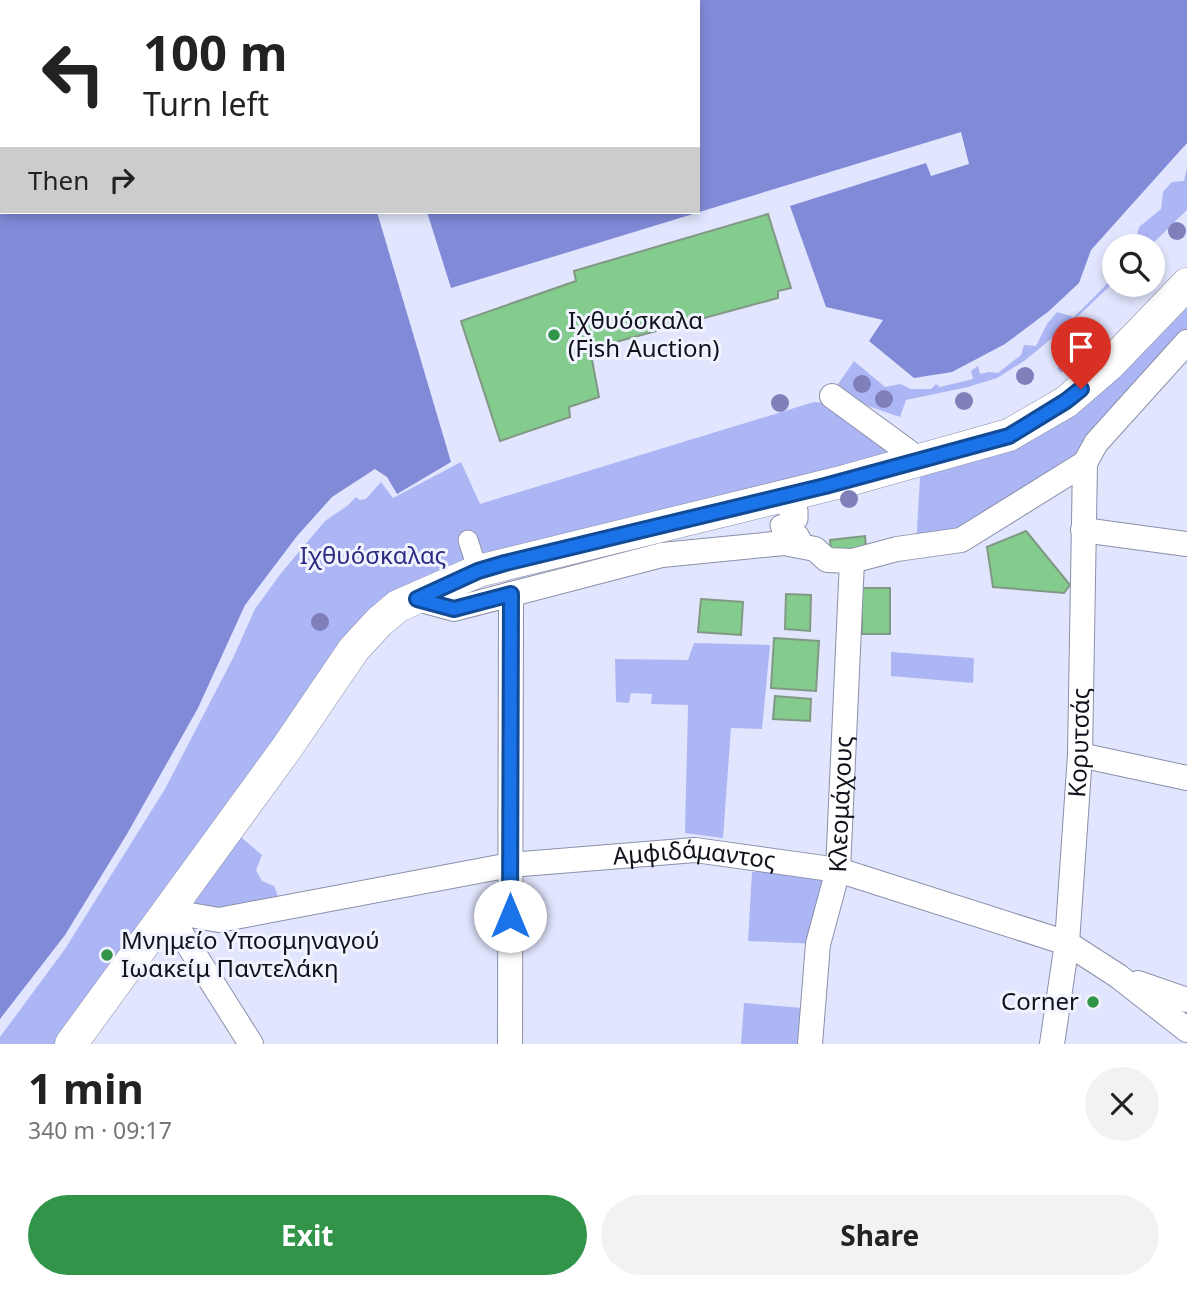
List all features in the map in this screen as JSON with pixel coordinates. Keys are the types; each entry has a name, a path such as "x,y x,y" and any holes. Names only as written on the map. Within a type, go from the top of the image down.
{"street":[{"path":"71,1044 286,749 354,649 398,606 478,571 784,497 1009,436 1066,401 1183,297"},
{"path":"417,599 454,609 662,555 784,543 815,549 827,560 852,561 897,549 961,540 1090,453 1187,342"},
{"path":"832,396 921,461"},
{"name":"Κορυτσάς","path":"1052,1044 1067,943 1080,755 1083,530 1090,453"},
{"path":"784,497 788,510 798,510 798,519 780,525 782,531 799,536 806,548"},
{"path":"1083,530 1187,544"},
{"path":"468,540 478,571"},
{"name":"Κλεομάχους","path":"810,1044 818,944 838,870 852,561"},
{"path":"510,1044 511,594"},
{"path":"1080,755 1187,778"},
{"name":"Αμφιδάμαντος","path":"167,911 219,920 510,864 695,850 838,870 1067,943 1118,976 1187,1030"},
{"path":"167,911 251,1044"},
{"path":"1118,976 1187,1000"}],"green space":[{"path":"1187,167 1187,210 1162,234 1138,234 1139,227 1161,209 1163,192 1172,182 1184,181"},
{"path":"1102,289 1102,293 1072,322 1024,361 997,378 906,400 900,417 865,405 836,387 854,361 885,387 900,384 911,389 931,389 936,384 940,387 973,379 971,371 978,366 980,374 998,373 1021,355 1024,345 1036,346 1047,324 1057,312 1074,317"},
{"name":"Ιχθυόσκαλας","path":"1175,297 1187,308 1187,342 1096,443 961,540 916,546 921,461 398,606 229,827 262,855 256,870 262,881 274,886 283,909 167,911 71,1044 0,1044 0,1037 65,949 165,789 233,658 255,609 325,521 356,497 360,500 366,499 381,482 393,498 461,462 480,504 814,402 843,404 922,461 1009,435"},
{"path":"1099,327 1103,328 1103,331 1061,373 1057,368"},
{"path":"694,643 770,645 762,729 731,728 723,838 685,833 688,705 651,704 652,694 631,693 629,703 616,702 615,659 688,660"},
{"path":"891,652 974,658 973,683 891,676"},
{"path":"838,870 818,944 748,941 752,872"},
{"path":"744,1003 813,1009 810,1044 741,1044"}],"shaded area":[{"path":"700,0 1187,0 1187,143 1105,234 1102,234 1102,238 1091,250 1079,283 1049,311 1005,344 952,372 914,378 869,341 883,320 826,307 790,206 926,163 931,176 969,164 961,132 700,212"},
{"path":"0,214 378,214 451,462 397,494 387,477 375,469 332,497 297,536 245,605 198,708 127,834 65,935 0,1019"},
{"path":"428,214 693,214 451,288"}],"building":[{"name":"Ιχθυόσκαλα (Fish Auction)","path":"768,214 791,288 778,291 778,298 590,349 599,397 569,407 570,417 500,441 461,321 576,281 574,271"},
{"path":"1026,531 1070,585 1064,593 993,587 987,547"},
{"path":"865,536 866,548 831,551 830,540"},
{"path":"862,588 890,588 890,634 862,634"},
{"path":"786,594 811,595 810,631 785,629"},
{"path":"701,599 743,602 741,635 698,632"},
{"path":"774,638 819,641 816,691 771,688"},
{"path":"775,696 811,699 810,721 773,719"}],"place":[{"name":"Ιχθυόσκαλα (Fish Auction)","path":"554,335"},
{"name":"Μνημείο Υποσμηναγού Ιωακείμ Παντελάκη","path":"107,955"},
{"name":"Corner","path":"1093,1002"}],"route":[{"path":"510,916 511,594 454,609 417,599 478,571 505,563 825,486 1009,436 1081,389"}]}
